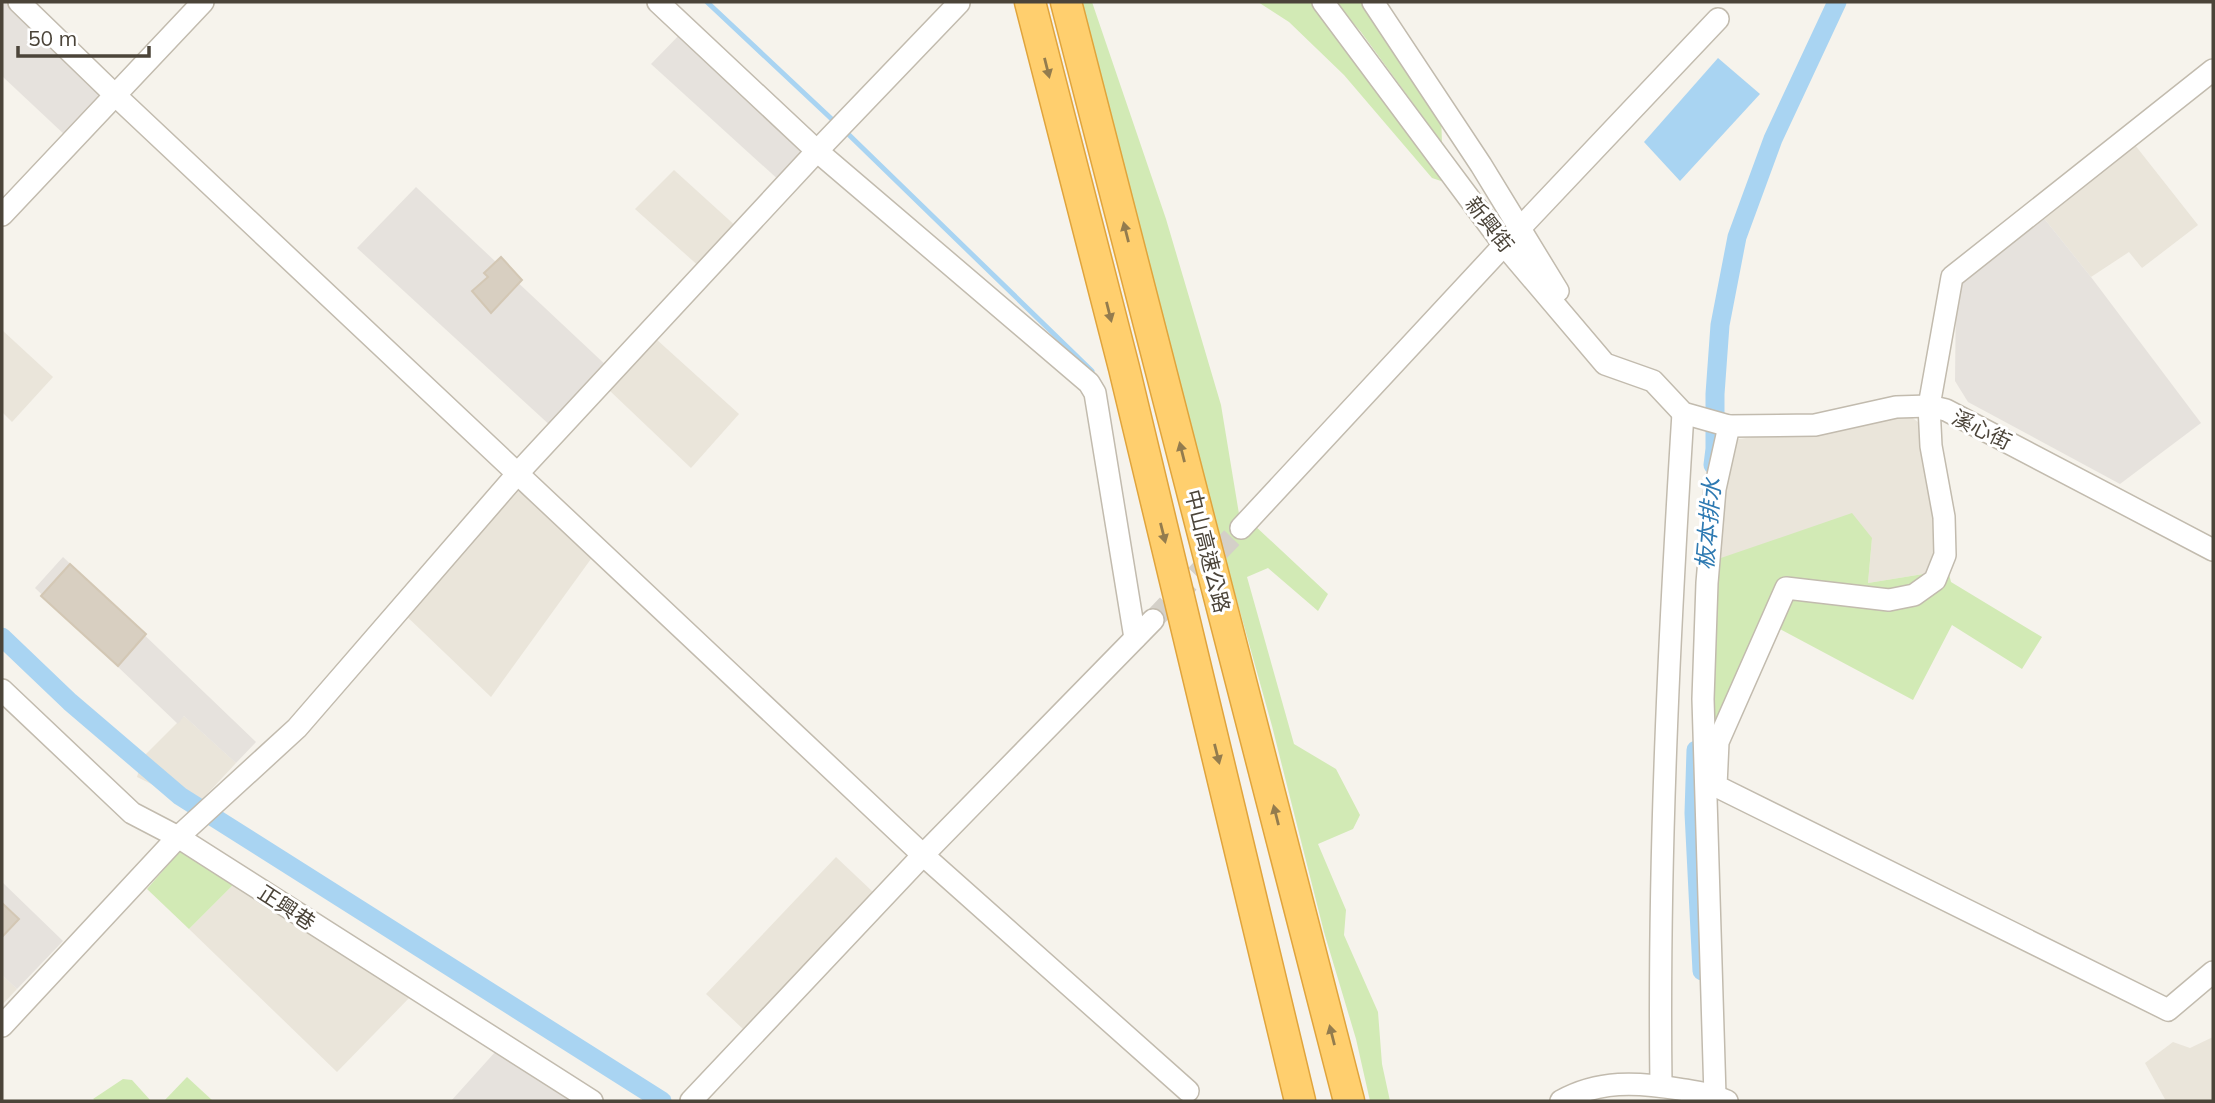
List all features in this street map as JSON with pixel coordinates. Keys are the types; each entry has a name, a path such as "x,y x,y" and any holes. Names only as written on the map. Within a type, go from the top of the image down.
{"highway":[{"name":"中山高速公路","path":"1030,2 1127,381 1300,1101"},
{"name":"中山高速公路","path":"1066,2 1349,1101"}],"street":[{"path":"19,2 923,855 1188,1091"},
{"path":"2,215 203,2"},
{"path":"658,2 817,151 1089,383 1096,393 1135,638"},
{"name":"新興街","path":"1323,2 1512,237 1605,364 1653,381 1684,413"},
{"path":"1373,2 1481,165 1512,237"},
{"path":"2,1026 178,837 297,728 518,473 817,151 959,3"},
{"path":"1241,528 1718,19"},
{"path":"1560,1101 1591,1088 1638,1083 1721,1098 1712,739 1786,588 1889,600 1914,595 1935,580 1945,555 1944,517 1931,446 1929,406 1952,277 2213,70"},
{"name":"溪心街","path":"1684,413 1728,425 1815,425 1896,407 1929,406 1956,414 2213,550"},
{"path":"1661,1086 1659,975 1663,761 1684,413"},
{"path":"1728,425 1715,489 1707,583 1703,699 1712,739 1716,786 2168,1010 2213,972"},
{"path":"691,1101 923,855 1153,620"},
{"name":"正興巷","path":"2,690 132,813 178,837 592,1101"}],"shaded area":[{"path":"2,2 8,2 105,93 66,136 2,76"},
{"path":"685,29 814,149 782,183 651,64"},
{"path":"2131,140 2198,225 2142,268 2129,252 2091,277 2039,212"},
{"path":"674,170 739,229 702,269 635,209"},
{"path":"416,187 609,368 553,428 357,248"},
{"path":"2039,212 2201,423 2120,484 1968,402 1955,381 1956,291 1968,267"},
{"path":"2,330 53,377 12,422 2,412"},
{"path":"656,339 739,414 691,468 609,390"},
{"path":"1909,415 1919,423 1948,570 1868,583 1872,538 1715,560 1725,441"},
{"path":"515,486 596,552 491,697 400,610"},
{"path":"63,557 256,742 236,763 184,716 178,724 35,588"},
{"path":"184,716 236,763 196,806 137,777 143,757"},
{"path":"836,857 873,892 743,1029 706,994"},
{"path":"2,882 63,941 17,989 2,975"},
{"path":"234,884 412,995 337,1072 189,929"},
{"path":"2,975 17,989 2,1005"},
{"path":"2213,1037 2213,1101 2166,1101 2145,1063 2173,1042 2190,1048"},
{"path":"496,1051 571,1101 451,1101"}],"green space":[{"path":"1082,2 1092,2 1166,219 1221,405 1241,526 1253,524 1328,594 1318,611 1268,568 1247,577 1294,744 1336,769 1360,815 1353,829 1318,844 1346,910 1344,935 1378,1012 1382,1064 1390,1101 1370,1101 1356,1039 1324,932 1272,726 1229,572"},
{"path":"1258,2 1311,2 1450,184 1432,178 1344,75 1289,22"},
{"path":"1335,2 1374,2 1441,114 1442,143 1361,32"},
{"path":"1852,513 1872,538 1868,583 1948,570 1951,582 2042,637 2022,669 1952,625 1913,700 1778,628 1719,722 1701,724 1715,560"},
{"path":"180,851 234,884 189,929 147,889"},
{"path":"187,1077 213,1101 164,1101"},
{"path":"123,1079 132,1080 151,1101 93,1099"}],"water":[{"path":"1718,58 1760,94 1680,181 1644,142"}],"building":[{"path":"501,257 522,280 491,313 472,291 488,277 484,273"},
{"path":"70,564 146,634 118,666 41,596"},
{"path":"2,903 19,919 2,937"}],"waterway":[{"path":"707,2 837,124"},
{"name":"板本排水","path":"1713,465 1720,325 1737,237 1773,139 1837,2"},
{"path":"845,131 1092,371"},
{"path":"2,637 70,702 180,796 662,1101"},
{"name":"板本排水","path":"1696,750 1694,813 1702,971"}],"tunnel":[{"path":"1153,620 1241,528"}]}
